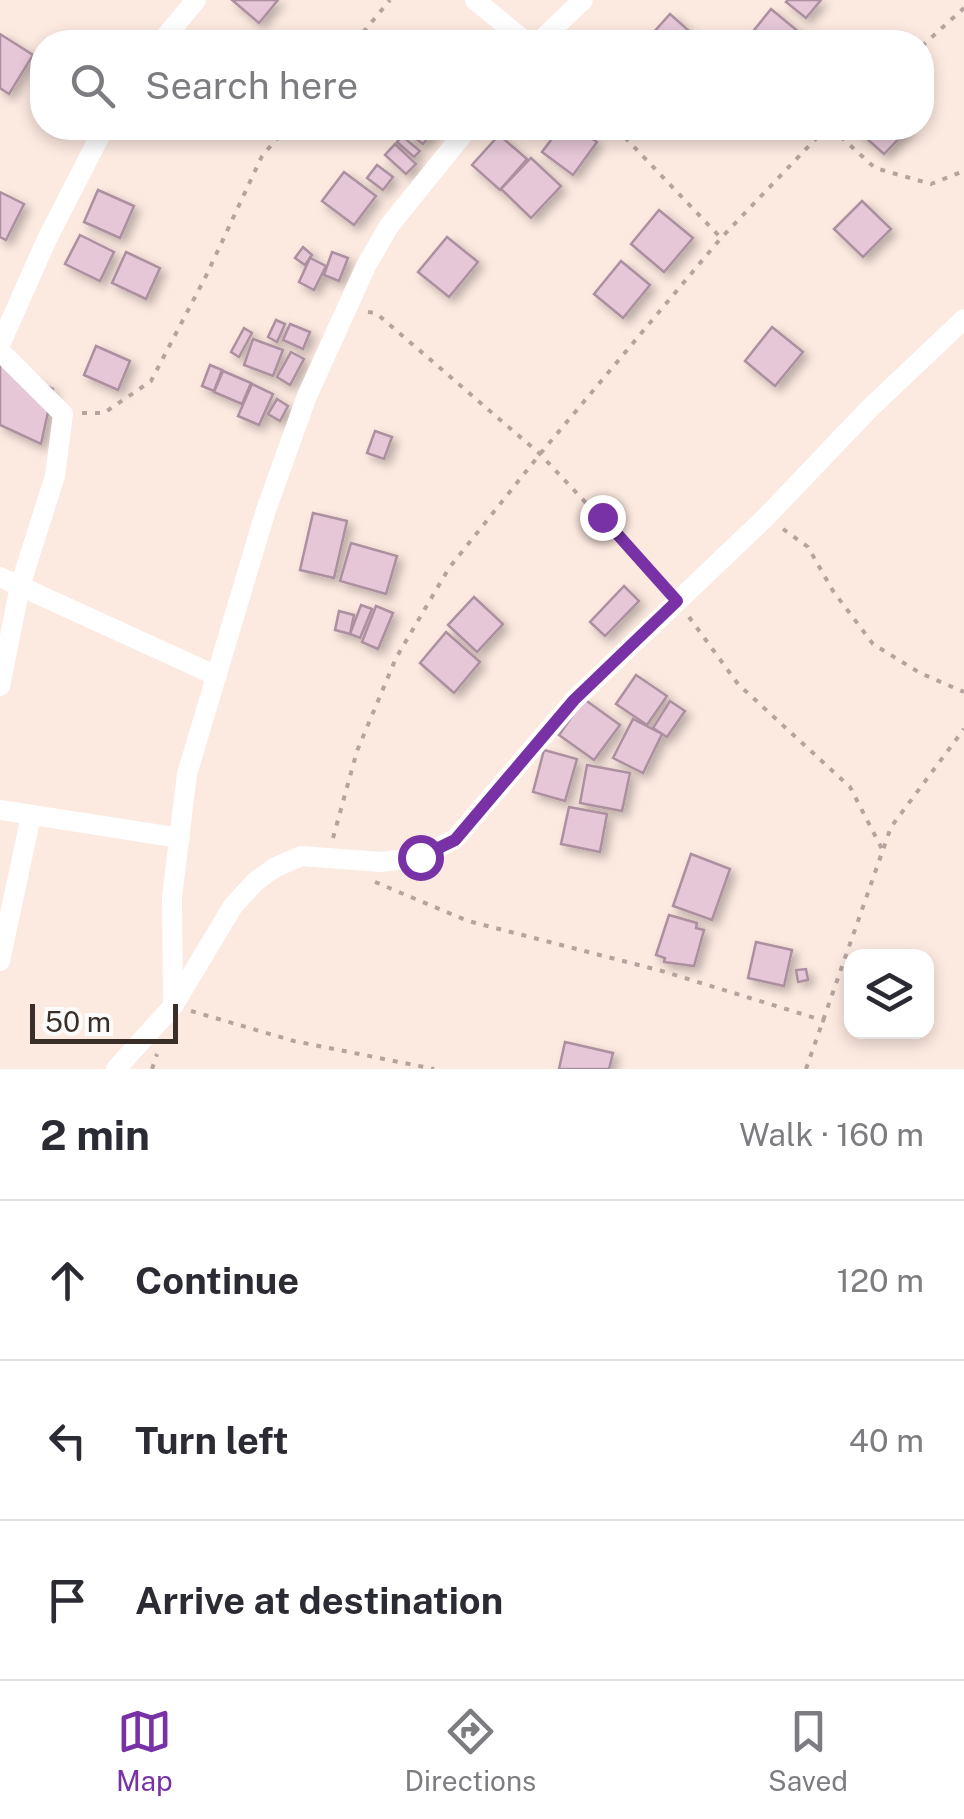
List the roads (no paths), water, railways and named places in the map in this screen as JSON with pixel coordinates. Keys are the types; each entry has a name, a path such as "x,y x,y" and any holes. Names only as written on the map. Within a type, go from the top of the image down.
{"street":[{"path":"171,30 196,0"},
{"path":"475,0 511,30"},
{"path":"551,30 582,0"},
{"path":"0,686 20,586 54,476 62,414 0,348 47,239 98,140"},
{"path":"173,1006 172,897 188,774 266,510 307,396 366,266 389,226 458,140"},
{"path":"116,1069 173,1006 211,939 255,882 274,868 300,856 381,862 420,857 455,840 574,700 766,517 868,409 964,318"},
{"path":"0,577 217,676"},
{"path":"0,810 180,838"},
{"path":"0,961 31,816"}]}
